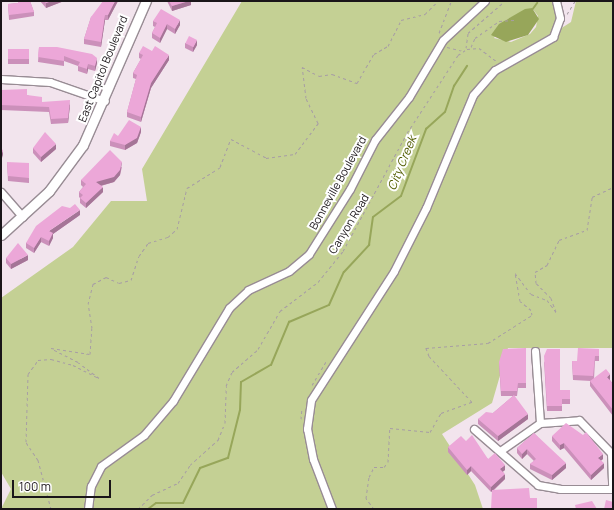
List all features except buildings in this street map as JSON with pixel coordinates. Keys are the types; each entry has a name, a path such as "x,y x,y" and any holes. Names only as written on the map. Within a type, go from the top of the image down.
{"street":[{"name":"East Capitol Boulevard","path":"1,235 23,217 72,161 105,101 126,40 146,1"},
{"name":"Bonneville Boulevard","path":"88,509 91,486 102,466 144,435 164,413 200,360 229,308 248,290 289,271 309,254 350,189 375,140 409,98 443,40 461,19 485,1"},
{"path":"332,509 313,459 308,429 311,400 394,271 426,208 473,95 500,67 544,45 556,32 560,18 556,1"},
{"path":"1,79 50,82 105,101"},
{"path":"1,192 23,217"},
{"path":"535,351 540,423"},
{"path":"474,429 500,451 528,479 543,487 612,489 611,453 588,426 571,418 540,423 500,451"}],"path":[{"path":"51,509 38,460 26,442 28,374 38,360 51,359 69,363 99,378 78,362 51,348 90,354 92,328 88,304 93,284 106,277 119,284 131,280 139,256 148,243 168,237 177,230 187,188 220,167 231,139 266,158 293,156 317,125 304,93 302,67 319,76 332,74 357,83 374,54 388,46 401,20 425,14 438,1"},
{"path":"440,39 439,30 451,1"},
{"path":"466,49 468,33 505,1"},
{"path":"560,18 575,1"},
{"path":"500,67 483,50 471,48 475,38 499,21 514,20"},
{"path":"445,45 463,51"},
{"name":"Canyon Road","path":"138,509 152,496 178,484 190,465 218,440 225,423 226,386 232,372 258,348 280,311 318,282 343,251 407,133 463,51 471,48"},
{"path":"374,509 366,498 368,483 373,468 384,467 388,462 390,428 430,432 441,413 472,402 429,356 426,348 488,343 532,315 531,310 520,301 515,273 530,293 547,300 556,312 551,298 536,283 535,272 547,265 559,240 587,230 592,197 613,187"},
{"path":"257,509 271,509"}],"shaded area":[{"path":"242,1 559,1 557,31 571,22 576,1 613,1 613,348 508,348 492,403 442,434 475,485 483,509 1,509 11,489 1,472 1,298 73,247 111,201 147,201 142,169","holes":["532,8 538,16 536,27 530,34 511,42 494,38 506,20"]},
{"path":"532,8 539,19 528,35 506,42 491,35 499,24 525,9"}],"waterway":[{"name":"City Creek","path":"532,10 537,3"},
{"name":"City Creek","path":"148,509 156,503 183,503 200,468 228,458 240,410 241,382 271,365 289,322 329,305 344,272 369,245 373,217 401,196 426,129 445,112 454,86 467,66"}]}
